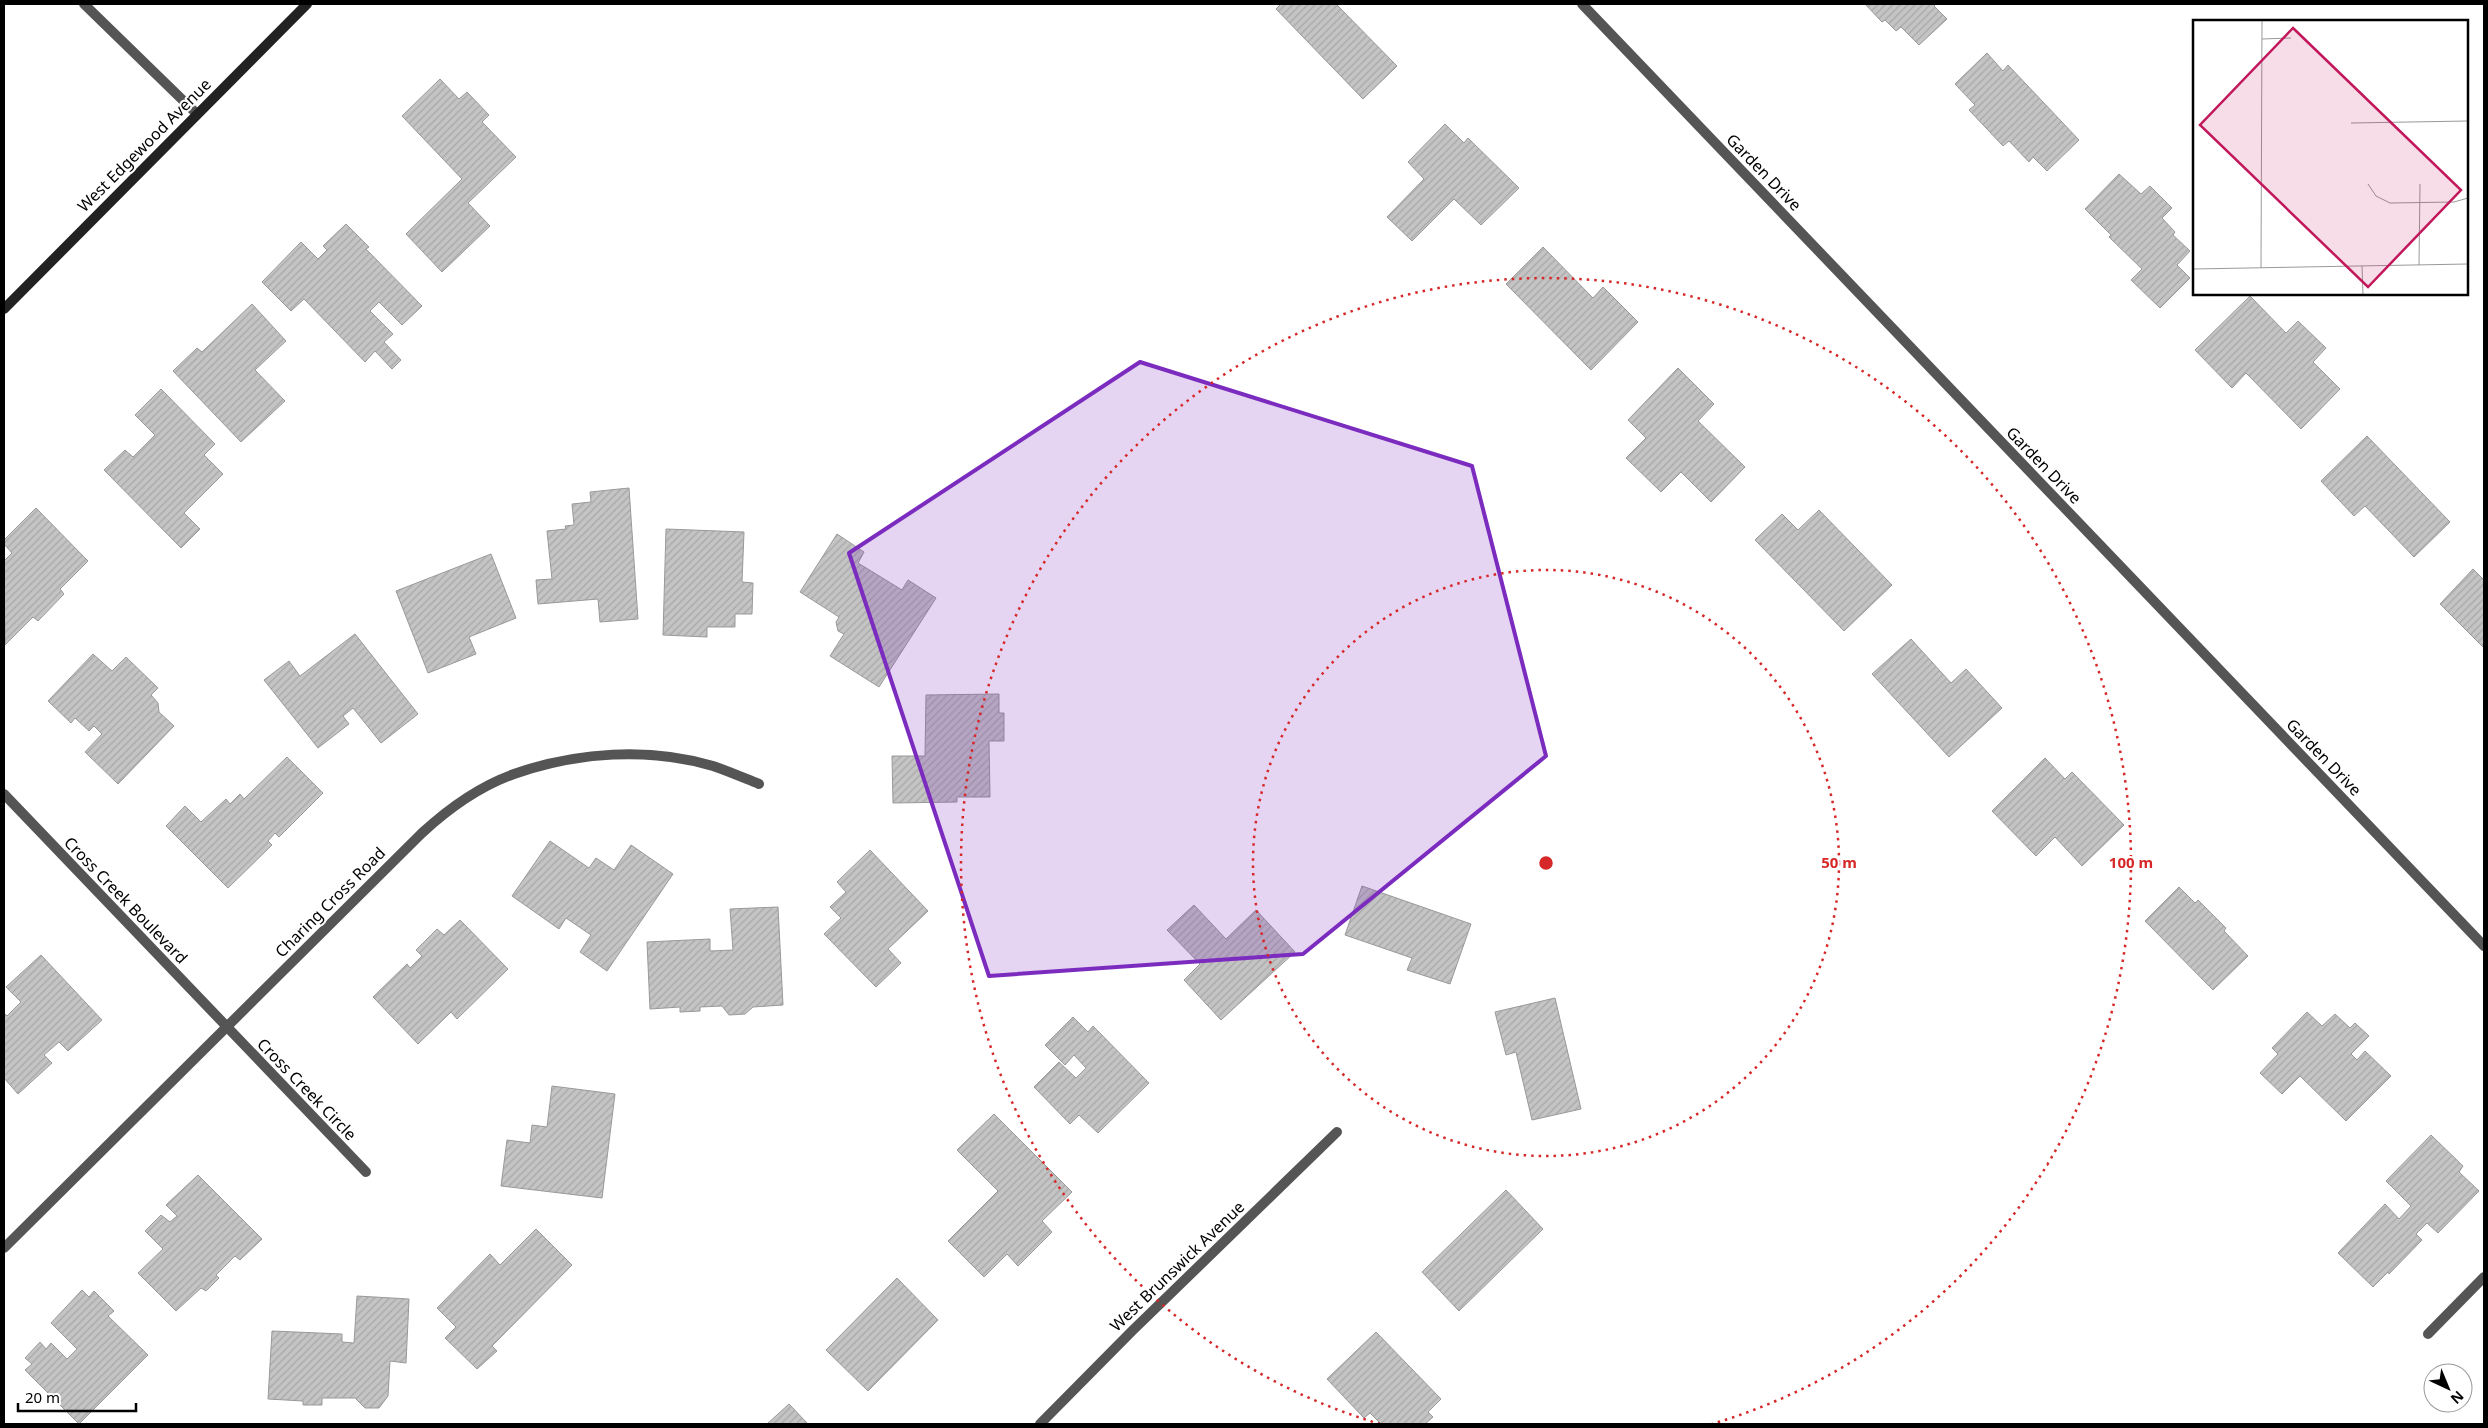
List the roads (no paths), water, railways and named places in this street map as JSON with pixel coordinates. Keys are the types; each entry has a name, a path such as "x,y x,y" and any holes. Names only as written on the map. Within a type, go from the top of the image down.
{"main road":[{"name":"West Edgewood Avenue","path":"4,309 306,4"}],"street":[{"path":"84,4 196,113"},
{"name":"Garden Drive","path":"1582,4 2484,946"},
{"name":"Charing Cross Road","path":"4,1248 435,821 480,790 514,774 568,760 641,754 713,766 759,784"},
{"name":"Cross Creek Boulevard","path":"4,794 226,1026"},
{"name":"Cross Creek Circle","path":"226,1026 366,1172"},
{"name":"West Brunswick Avenue","path":"1040,1424 1132,1331 1337,1132"},
{"path":"2428,1334 2484,1277"}]}
